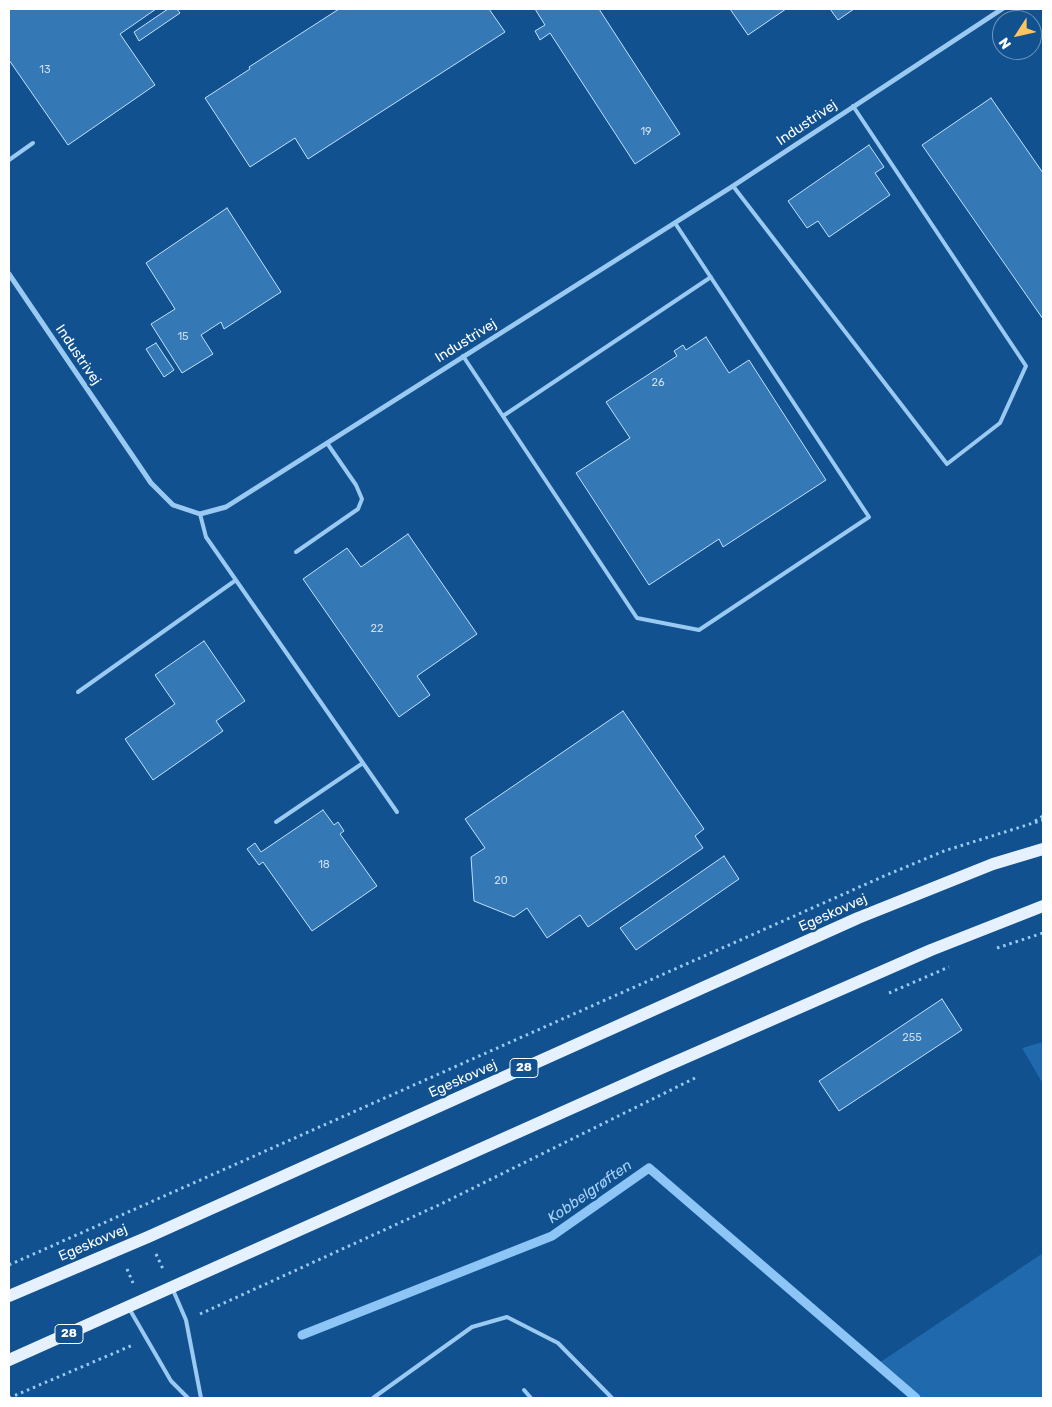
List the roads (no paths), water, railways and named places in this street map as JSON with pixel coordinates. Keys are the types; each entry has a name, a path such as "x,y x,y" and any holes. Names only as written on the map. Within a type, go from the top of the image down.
{"main road":[{"name":"Egeskovvej","path":"9,1296 157,1233 858,918 993,864 1043,849"},
{"name":"28","path":"9,1360 675,1062 932,950 1043,906"}],"street":[{"name":"Industrivej","path":"9,274 151,483 173,505 200,514 226,507 733,186 1002,9"}],"lane":[{"path":"733,186 947,464 1000,423 1026,366 852,106"},
{"path":"9,160 33,143"},
{"path":"463,356 638,618 699,630 869,517 675,222"},
{"path":"503,416 711,277"},
{"path":"296,552 358,509 362,499 356,486 327,443"},
{"path":"200,514 206,538 397,812"},
{"path":"78,692 236,580"},
{"path":"276,822 363,763"},
{"path":"172,1288 186,1320 201,1398"},
{"path":"128,1308 145,1340 171,1381 188,1398"},
{"path":"373,1398 472,1327 507,1317 558,1343 612,1398"},
{"path":"524,1390 530,1398"}],"waterway":[{"name":"Kobbelgrøften","path":"302,1335 552,1236 649,1168 916,1398"}]}
